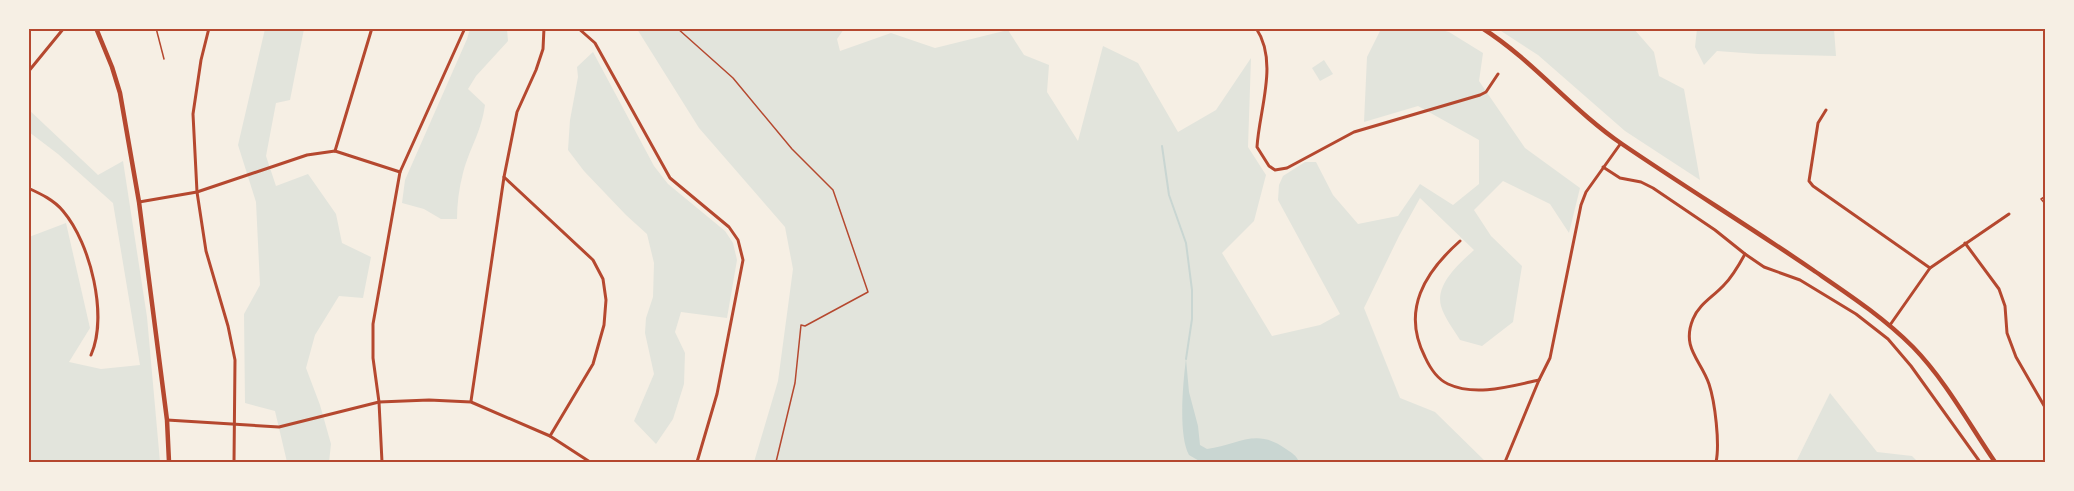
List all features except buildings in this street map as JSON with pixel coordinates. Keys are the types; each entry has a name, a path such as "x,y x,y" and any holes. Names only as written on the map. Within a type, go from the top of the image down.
{"main road":[{"path":"96,28 120,93 139,202 167,420 169,462"},
{"path":"1482,28 1526,60 1582,113 1621,143 1802,262 1871,309 1890,325 1915,349 1938,377 1995,462"}],"street":[{"path":"28,72 64,28"},
{"path":"209,28 201,60 194,114 198,192 206,251 228,326 235,360 234,462"},
{"path":"335,151 372,28"},
{"path":"382,462 379,402 373,358 373,324 400,172 465,28"},
{"path":"471,402 504,177 518,112 543,49 544,28"},
{"path":"578,28 595,43 670,178 729,227 738,240 743,261 717,394 698,462"},
{"path":"1256,28 1263,39 1267,55 1257,147 1269,166 1275,170 1287,168 1354,132 1480,95 1486,92 1498,74"},
{"path":"1826,110 1818,123 1809,181 1812,186 1930,268"},
{"path":"1505,462 1550,358 1581,205 1586,192 1621,143"},
{"path":"139,202 198,192 307,155 335,151 400,172"},
{"path":"1603,167 1620,178 1641,182 1653,188 1764,267 1800,280 1856,314 1888,339 1911,366 1980,462"},
{"path":"504,177 593,260 603,279 606,300 603,325 593,364 550,436"},
{"path":"28,189 46,197 62,210 73,224 88,260 94,281 98,330 91,355"},
{"path":"1890,325 1930,268 2009,214"},
{"path":"1460,241 1437,263 1418,294 1416,324 1419,344 1426,360 1441,380 1455,387 1488,389 1539,380"},
{"path":"1965,243 1999,289 2005,306 2007,333 2016,357 2046,409"},
{"path":"1716,462 1718,437 1711,393 1709,383 1692,353 1689,343 1690,329 1704,302 1724,286 1745,254"},
{"path":"167,420 279,428 379,402 429,400 471,402 550,436 590,462"}],"lane":[{"path":"156,28 164,59"}],"path":[{"path":"677,28 733,78 792,149 833,190 868,292 805,326 801,325 795,383 777,462"},
{"path":"2046,196 2041,199 2046,205"}],"shaded area":[{"path":"265,29 304,29 290,100 276,103 266,156 276,186 308,174 336,214 342,243 371,257 363,298 339,296 315,335 306,368 331,444 329,462 287,462 275,411 245,403 244,314 260,285 256,202 238,145"},
{"path":"470,29 507,29 508,41 476,76 468,89 485,105 483,115 463,173 458,196 457,219 441,219 424,209 402,203 405,180"},
{"path":"637,29 844,29 837,39 840,51 891,33 935,48 1008,30 1024,55 1049,65 1047,92 1078,141 1103,46 1138,63 1178,132 1216,110 1251,58 1248,147 1266,175 1254,221 1222,253 1272,336 1320,325 1340,314 1278,200 1279,185 1283,176 1305,162 1316,162 1333,195 1358,224 1398,216 1420,184 1453,205 1479,184 1479,140 1418,106 1364,122 1367,57 1381,29 1438,29 1449,32 1483,53 1479,81 1525,148 1580,188 1569,233 1550,204 1503,181 1474,210 1491,236 1522,266 1513,322 1482,346 1460,340 1444,315 1440,298 1445,282 1474,250 1420,198 1364,308 1400,398 1435,412 1486,462 754,462 778,381 793,269 785,227 699,128"},
{"path":"1498,29 1634,29 1654,52 1659,76 1684,89 1700,180 1625,131 1538,55"},
{"path":"1697,29 1834,29 1836,56 1717,51 1704,65 1695,47"},
{"path":"593,52 654,166 668,184 725,231 733,243 737,260 727,318 681,312 675,332 685,353 684,384 673,419 656,444 634,421 654,374 645,333 646,318 653,297 654,263 647,234 584,171 568,150 570,120 578,77 577,67"},
{"path":"1324,60 1333,74 1320,81 1312,68"},
{"path":"28,109 98,175 123,161 147,317 160,462 29,462 29,237 66,223 90,328 69,362 101,369 140,365 113,203 58,154 29,132"},
{"path":"1186,359 1189,392 1198,426 1200,445 1207,449 1247,439 1265,439 1290,452 1299,462 1201,462 1189,455 1182,422"},
{"path":"1830,393 1877,452 1912,456 1918,462 1796,462"}],"waterway":[{"path":"1162,146 1169,195 1186,243 1192,290 1192,319 1186,359"}]}
